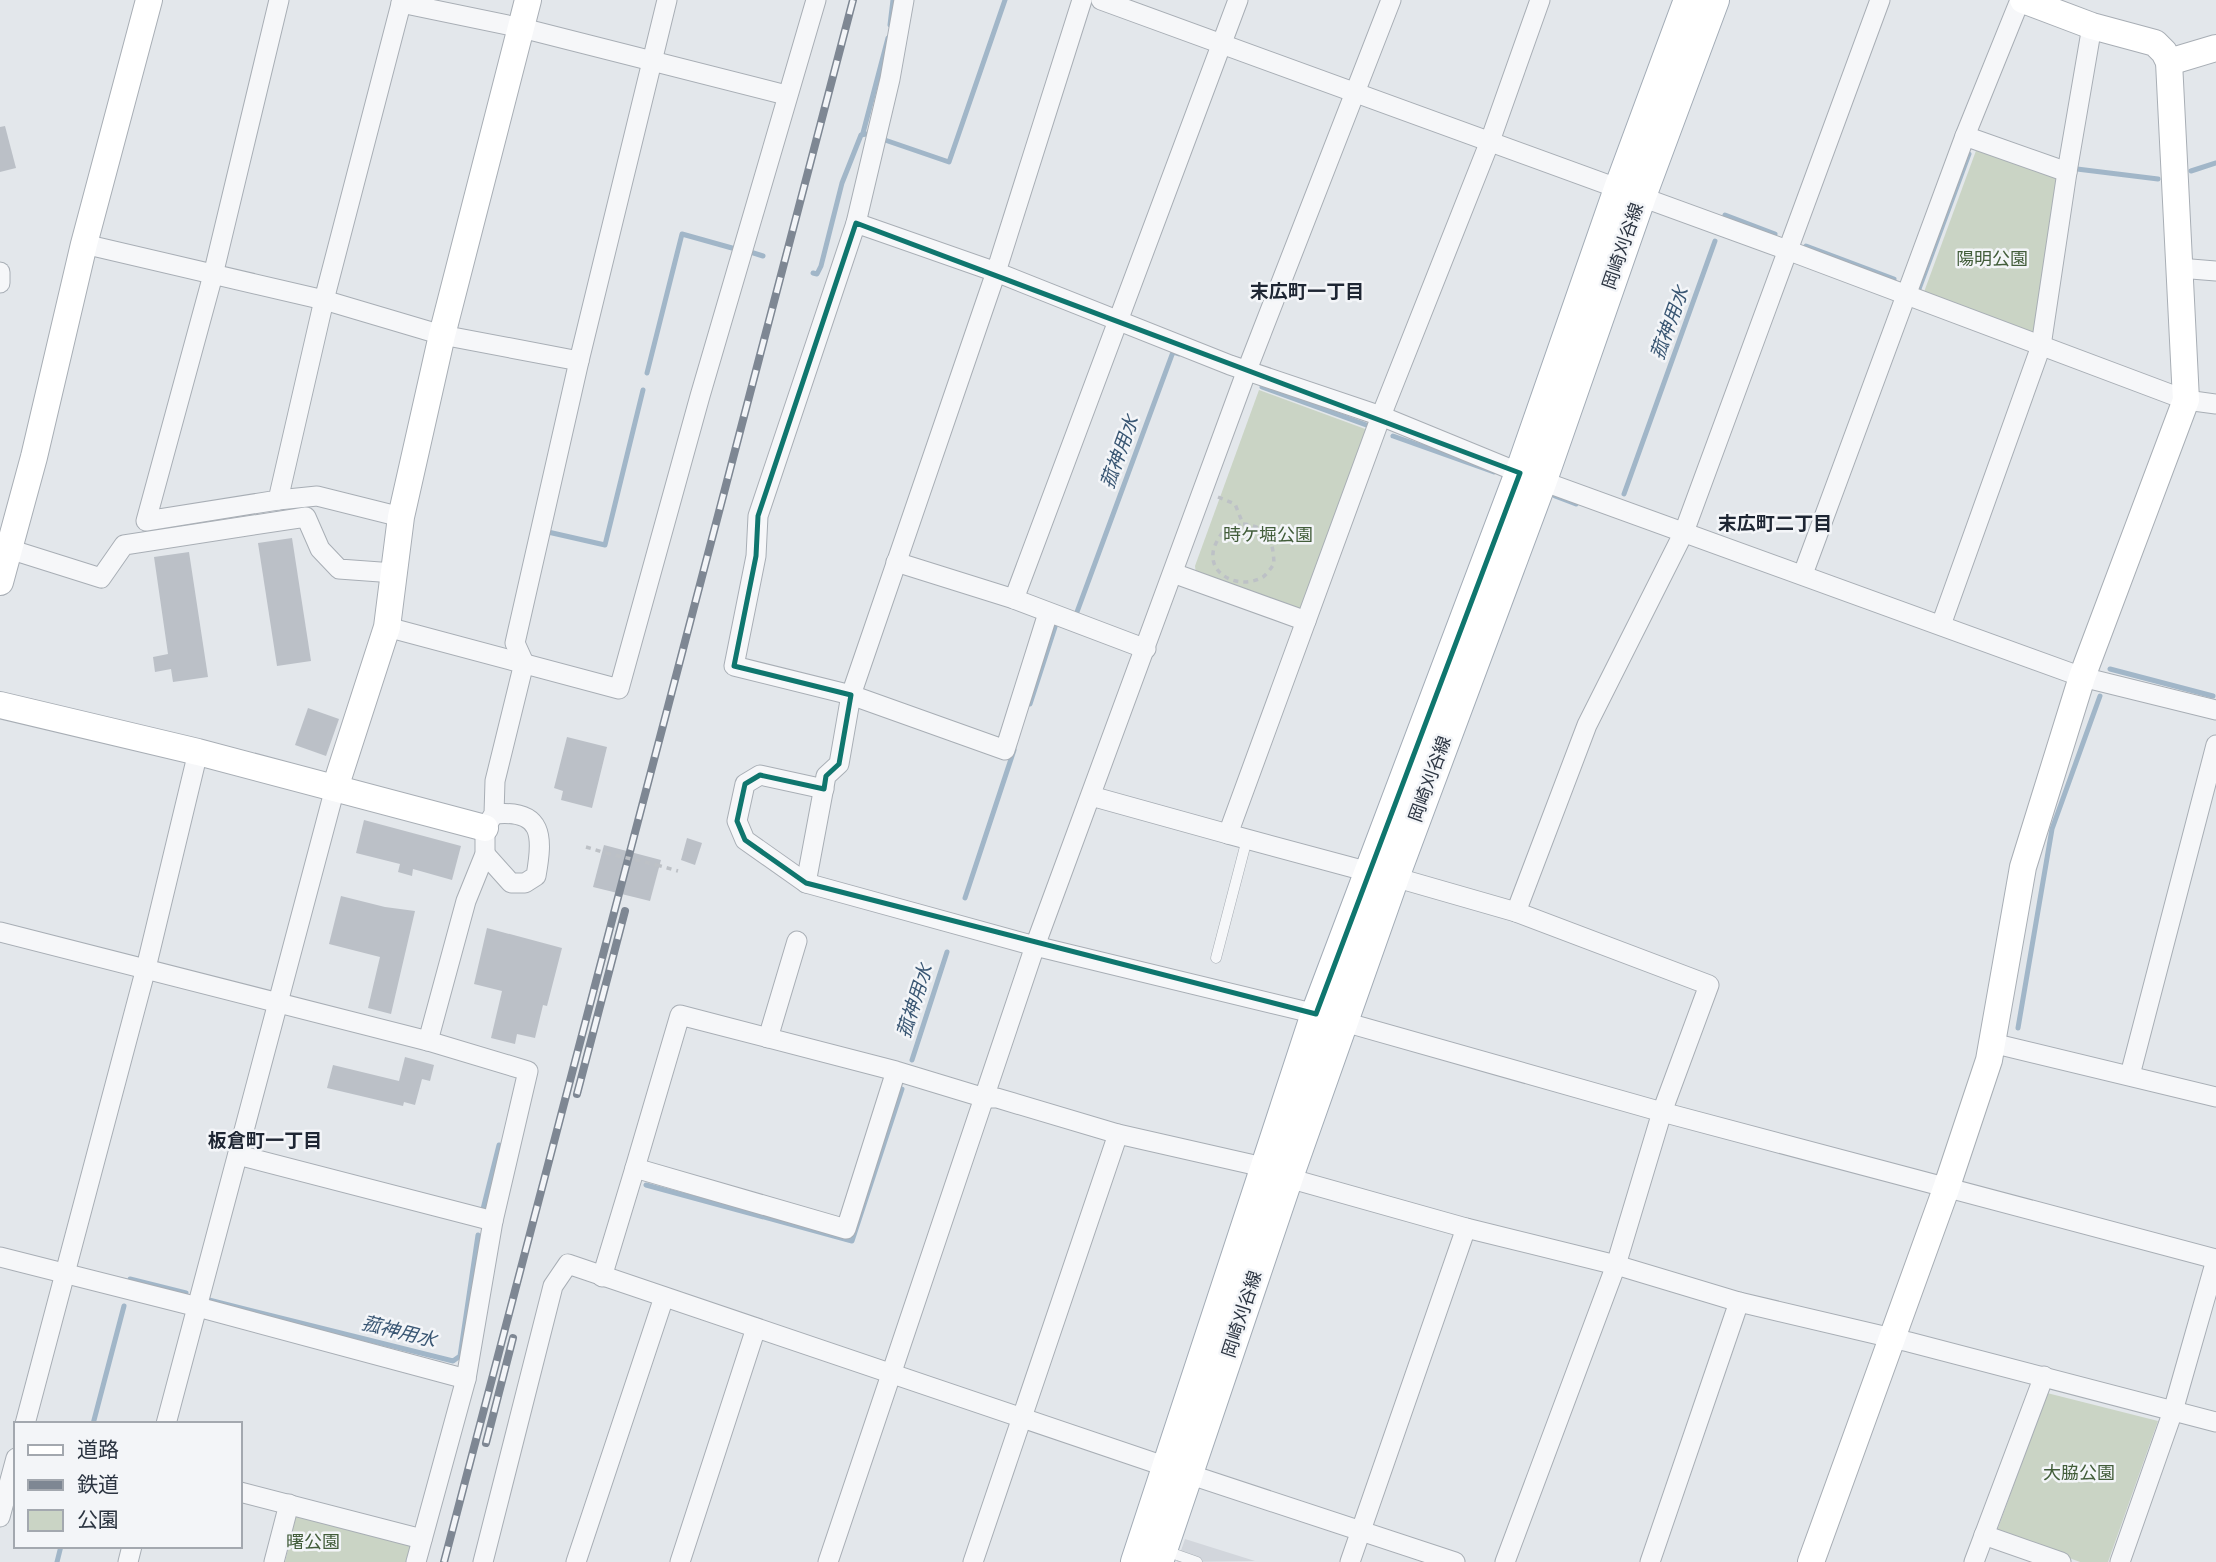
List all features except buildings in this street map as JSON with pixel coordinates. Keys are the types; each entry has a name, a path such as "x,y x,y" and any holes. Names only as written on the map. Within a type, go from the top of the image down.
{"main road":[{"name":"岡崎刈谷線","path":"1160,1556 1178,1471 1275,1174 1381,874 1531,476 1630,193 1689,0"},
{"name":"岡崎刈谷線","path":"1630,193 1714,0"},
{"name":"岡崎刈谷線","path":"1136,1562 1178,1471"}],"street":[{"path":"0,582 34,457 84,244 149,0"},
{"path":"279,0 213,275 146,522 317,496 401,517"},
{"path":"167,1422 335,788 387,627 401,517 442,335 528,0"},
{"path":"428,1041 466,901 488,832 495,781 524,663 515,643 579,361 667,0"},
{"path":"387,627 619,689 699,396 816,0"},
{"path":"904,0 890,79 856,223 758,516 756,556 734,666 851,695 1005,750 1048,613"},
{"path":"806,883 826,776 839,764 851,695 996,272 1082,0"},
{"path":"1101,0 1787,250 2186,400 2216,404"},
{"path":"1014,599 1238,0"},
{"path":"828,1562 1035,946 1247,370 1391,0"},
{"path":"1238,836 1306,621 1381,416 1490,141 1540,0"},
{"path":"1516,912 1587,725 1684,532 1880,0"},
{"path":"1803,574 1965,136 2022,0 2092,26 2155,43 2169,62 2186,400 2082,677 2023,867 1989,1060 1946,1189 1811,1562"},
{"path":"278,500 324,300 401,2 522,27 786,95"},
{"path":"1941,625 2041,346 2092,26"},
{"path":"2169,62 2216,48"},
{"path":"1965,136 2067,172"},
{"path":"856,223 996,272 1247,370 1381,416 1531,476 2082,677 2216,710"},
{"path":"84,244 324,300 442,335 579,361"},
{"path":"2179,268 2216,271"},
{"path":"0,272 0,283"},
{"path":"9,549 101,578 124,545 306,517 320,549 339,569 394,573"},
{"path":"896,562 1014,599 1146,649"},
{"path":"1173,573 1306,621"},
{"path":"0,705 198,752 488,832"},
{"path":"2130,1075 2216,745"},
{"path":"26,1422 146,968 198,752"},
{"path":"824,789 760,775 745,784 737,821 745,840 806,883 1035,946 1329,1018 1662,1112 2216,1260 2174,1411 2120,1562"},
{"path":"1091,796 1516,912 1709,985 1662,1112 1616,1265 1504,1562"},
{"path":"0,932 428,1041 528,1071 493,1222 466,1379 416,1562"},
{"path":"768,1038 797,941"},
{"path":"602,1277 680,1015 985,1098 997,1098 1118,1133 1250,1164 1275,1174 1466,1228 1616,1265 1740,1301 2045,1376 2216,1422"},
{"path":"1992,1043 2216,1097"},
{"path":"635,1168 846,1229 896,1072"},
{"path":"973,1562 1118,1133"},
{"path":"238,1155 493,1222"},
{"path":"1350,1562 1466,1228"},
{"path":"0,1257 466,1379"},
{"path":"483,1562 552,1286 568,1264 1455,1562"},
{"path":"576,1562 664,1297"},
{"path":"1650,1562 1740,1301"},
{"path":"680,1562 756,1328"},
{"path":"1975,1562 2045,1376"},
{"path":"0,1517 14,1465"},
{"path":"242,1492 422,1539"},
{"path":"274,1562 289,1504"},
{"path":"1984,1535 2060,1562"}],"lane":[{"path":"1216,958 1238,836"},
{"path":"1160,1556 1197,1562"}],"path":[{"path":"1216,497 1235,503 1243,524"},
{"path":"1243,524 1255,525 1267,534 1273,547 1274,564 1263,577 1246,582 1226,578 1214,568 1212,555 1216,541 1226,529 1243,524"},
{"path":"586,847 678,870"}],"highlighted area":[{"path":"856,223 1520,473 1316,1014 806,883 745,840 737,821 745,784 760,775 824,789 826,776 839,764 851,695 734,666 756,556 758,516"}],"shaded area":[{"path":"1185,1539 1255,1561 1177,1562"}],"green space":[{"name":"陽明公園","path":"1977,148 2057,178 2035,333 1924,292"},
{"name":"時ケ堀公園","path":"1259,390 1368,430 1304,609 1296,612 1196,575 1195,566"},
{"name":"大脇公園","path":"2047,1393 2158,1421 2108,1562 2080,1562 1997,1531"},
{"name":"曙公園","path":"296,1516 412,1546 408,1562 285,1562"}],"waterway":[{"path":"890,25 893,0"},
{"path":"882,139 949,162 1005,0"},
{"path":"863,133 888,38"},
{"path":"813,273 817,274 821,266 842,183 861,135 866,134"},
{"name":"菰神用水","path":"1919,289 1969,154"},
{"name":"菰神用水","path":"2191,171 2216,163"},
{"name":"菰神用水","path":"2077,169 2158,179"},
{"name":"菰神用水","path":"1725,215 1775,234"},
{"path":"647,373 682,234 732,248"},
{"name":"菰神用水","path":"1624,494 1715,241"},
{"name":"菰神用水","path":"1806,246 1894,279"},
{"path":"747,251 763,256"},
{"name":"菰神用水","path":"1077,612 1173,352 1179,354"},
{"name":"菰神用水","path":"1262,387 1369,426"},
{"path":"548,532 605,545 643,390"},
{"name":"菰神用水","path":"1393,436 1494,472"},
{"name":"菰神用水","path":"1555,496 1576,504"},
{"name":"菰神用水","path":"1030,704 1055,627"},
{"path":"2110,669 2213,696"},
{"path":"2018,1028 2052,829 2100,696"},
{"name":"菰神用水","path":"965,898 1014,750"},
{"name":"菰神用水","path":"912,1060 947,952"},
{"name":"菰神用水","path":"646,1185 852,1241 902,1089"},
{"name":"菰神用水","path":"482,1213 499,1145"},
{"name":"菰神用水","path":"209,1300 453,1361 460,1356 478,1235"},
{"name":"菰神用水","path":"130,1279 186,1293"},
{"name":"菰神用水","path":"94,1422 124,1306"},
{"name":"菰神用水","path":"57,1562 60,1548"}],"railway":[{"path":"444,1562 853,0"},
{"path":"577,1094 625,911"},
{"path":"486,1443 513,1338"}],"district":[{"name":"末広町一丁目","path":"1307,291"},
{"name":"末広町二丁目","path":"1775,523"},
{"name":"板倉町一丁目","path":"265,1140"}]}
